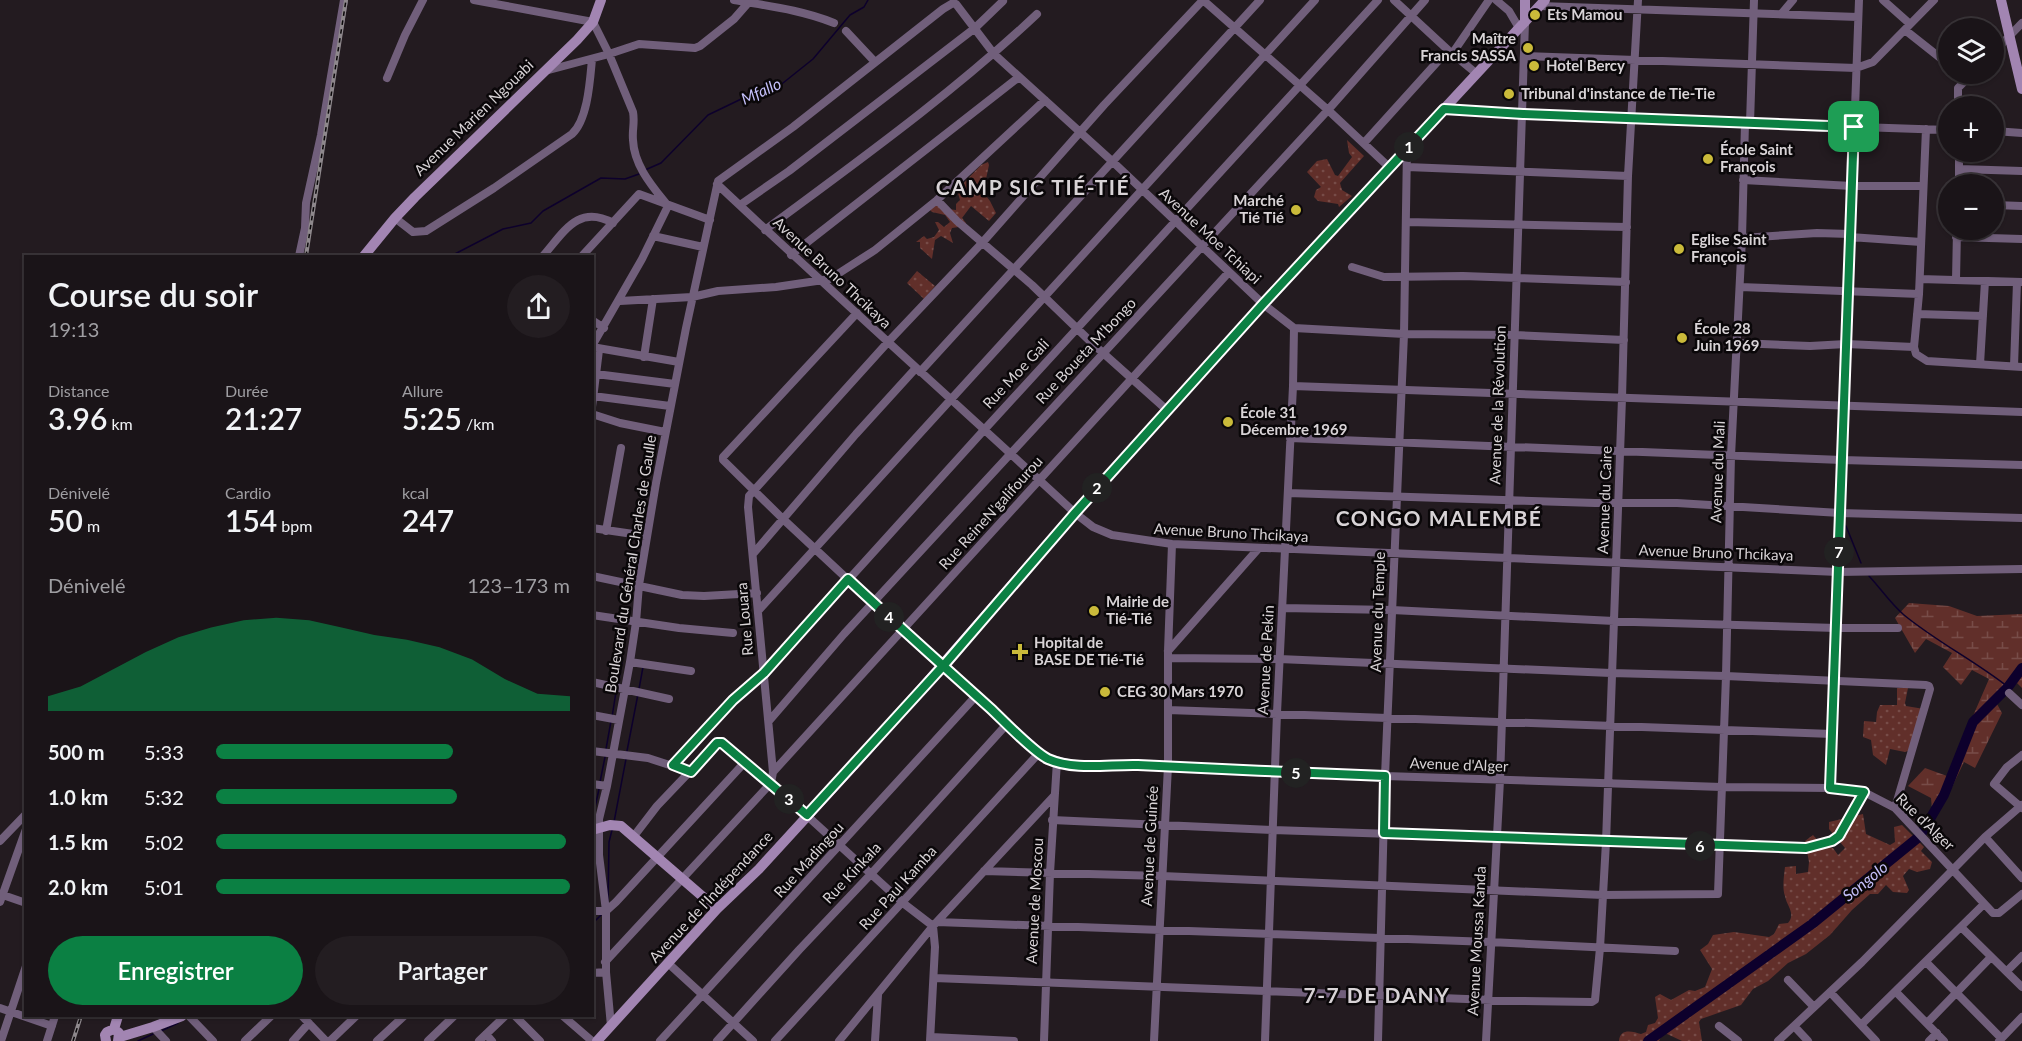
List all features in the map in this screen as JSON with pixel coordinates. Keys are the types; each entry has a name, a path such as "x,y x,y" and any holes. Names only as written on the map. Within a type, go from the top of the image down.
{"street":[{"path":"299,255 305,228 306,203 321,135 344,0"},
{"path":"387,78 423,0"},
{"path":"474,0 593,22 633,112 635,121 633,140 639,165 668,206"},
{"name":"Avenue Marien Ngouabi","path":"365,255 395,218 593,22 601,0"},
{"path":"734,0 763,3 818,16 834,23"},
{"path":"752,490 982,243 1104,105 1203,0 1390,168"},
{"path":"753,554 918,370 1014,270 1260,0"},
{"path":"758,611 1315,0"},
{"name":"Rue Moe Gali","path":"673,765 733,700 764,673 1378,0"},
{"path":"1394,0 1477,74"},
{"name":"Rue Boueta M'bongo","path":"769,722 844,634 1328,110 1425,0"},
{"path":"1364,143 1450,52 1489,0"},
{"path":"1496,0 1525,24"},
{"name":"Avenue de la Révolution","path":"1500,780 1525,0"},
{"name":"Avenue de la Révolution","path":"1525,24 1529,0"},
{"name":"Avenue du Mali","path":"1603,895 1718,894 1731,456 1738,343 1743,180 1752,65 1754,0"},
{"path":"1782,13 1793,0"},
{"path":"1830,788 1859,0"},
{"path":"1883,0 1938,55"},
{"path":"1525,56 1856,68 1873,62 1934,0"},
{"path":"2001,0 2021,75 2022,89"},
{"path":"740,205 789,171 975,28 1003,1"},
{"path":"545,71 639,44 690,48 700,46 734,18 748,3"},
{"name":"Avenue Moe Tchiapi","path":"874,62 954,3 994,54 1113,162 1263,304 1294,328"},
{"path":"944,665 1075,513 1263,304 1543,3 1638,4 1858,17"},
{"name":"Avenue du Caire","path":"1487,999 1592,1002 1595,1000 1606,842 1617,503 1623,398 1628,176 1638,4"},
{"path":"765,230 881,144 994,54 1037,14"},
{"path":"2004,41 2022,24"},
{"path":"718,183 874,62 846,31"},
{"path":"395,218 414,232 426,231 572,134 580,122 589,87 592,59"},
{"path":"791,255 1019,77"},
{"path":"620,301 692,297 718,291 822,281 842,272 875,250 937,200 1045,100"},
{"path":"1444,109 1938,130"},
{"path":"1920,279 2019,282 2018,366 1927,361 1916,354 1914,347 1920,279 1926,129"},
{"path":"2004,132 2022,133"},
{"name":"Avenue du Temple","path":"1378,1041 1387,717 1404,334 1407,148"},
{"path":"1960,162 1960,174"},
{"path":"1407,167 1628,176"},
{"path":"1960,169 2022,171"},
{"path":"1743,180 1852,186 1923,186"},
{"name":"Avenue Bruno Thcikaya","path":"718,183 791,255 1075,513 1093,527 1112,536 1172,544 1258,549 1838,572 2022,569"},
{"name":"Boulevard du Général Charles de Gaulle","path":"611,1026 605,962 606,911 595,829 607,786 630,662 639,585 665,432 718,183"},
{"path":"583,255 639,194 710,220"},
{"path":"937,200 1168,411"},
{"path":"2004,205 2022,206"},
{"path":"594,389 595,347 668,206"},
{"path":"544,255 565,231 583,217 598,216 612,223"},
{"path":"1407,222 1627,227"},
{"path":"1742,238 1817,233 1921,242"},
{"path":"653,236 703,247"},
{"path":"2004,237 2022,239"},
{"path":"1956,280 1957,240"},
{"path":"1352,267 1376,275 1405,277 1443,276 1626,282"},
{"name":"Rue ReineN'galifourou","path":"773,772 1229,272"},
{"path":"1980,364 1985,281"},
{"path":"1740,287 1919,294"},
{"path":"644,357 653,299"},
{"name":"Avenue d'Alger","path":"857,313 779,394 723,457 723,460 902,630 1047,758 1076,765 1168,766 1722,788 1830,788"},
{"path":"1917,314 1983,316"},
{"path":"594,321 604,328"},
{"path":"1294,328 1404,334 1515,335 1624,340"},
{"name":"Avenue de Pekin","path":"1265,1041 1294,328"},
{"path":"1738,343 1914,347"},
{"path":"595,347 679,362"},
{"path":"596,375 675,384"},
{"path":"1293,386 2022,412"},
{"path":"594,396 670,406"},
{"path":"594,415 620,423 665,432"},
{"path":"1290,438 1399,444 1620,450 1641,453 2022,465"},
{"path":"606,531 621,448"},
{"name":"Rue Louara","path":"752,490 748,500 769,722 773,772 771,783"},
{"path":"1288,493 1730,506 1840,513 2022,518"},
{"path":"594,528 647,536"},
{"name":"Avenue de Guinée","path":"1154,1041 1168,766 1168,654 1172,544"},
{"path":"1168,654 1258,549"},
{"path":"594,576 682,595 757,593"},
{"path":"1282,608 1392,610 1836,628 1898,628"},
{"path":"594,615 733,633"},
{"path":"1168,654 1922,685 1930,688 1895,808"},
{"path":"630,662 691,671"},
{"name":"Avenue de l'Indépendance","path":"597,1041 717,909 759,869 944,665"},
{"path":"594,682 669,699"},
{"path":"2009,693 2022,705"},
{"name":"Rue Madingou","path":"660,1041 976,696"},
{"path":"1168,710 1832,734"},
{"path":"594,715 619,720"},
{"name":"Rue Kinkala","path":"717,1041 1007,724"},
{"path":"634,836 662,800 720,742 771,783 903,903 935,924 1490,942 1675,951"},
{"path":"594,751 648,758 691,772"},
{"name":"Rue Paul Kamba","path":"775,1041 1040,753"},
{"path":"1778,1041 1879,945 1985,837 2021,806 1994,784 2002,771 2022,755"},
{"name":"Avenue de Moscou","path":"1044,1041 1044,983 1057,761"},
{"path":"594,912 606,911 616,902 745,762"},
{"name":"Avenue Moussa Kanda","path":"1486,1041 1500,780"},
{"path":"605,962 771,783"},
{"path":"594,784 607,786"},
{"name":"Rue d'Alger","path":"1830,788 1864,792 1895,808 1984,904"},
{"path":"1052,820 1806,848 1832,841 1839,836 1864,792"},
{"path":"839,1041 935,924 1054,796"},
{"path":"0,841 24,816"},
{"path":"595,829 615,824 621,826 717,909"},
{"path":"24,834 1,897 24,903"},
{"path":"1985,837 2022,878"},
{"path":"984,871 1162,876 1603,895"},
{"path":"1861,1025 1984,904 1996,914 2022,894"},
{"path":"935,924 931,1039 1014,1041"},
{"path":"1961,927 2022,987"},
{"path":"2007,971 2022,956"},
{"path":"1927,1023 1990,957"},
{"path":"1926,962 2000,1040 2021,1019"},
{"path":"669,964 753,1041"},
{"path":"1,1041 24,972"},
{"path":"594,973 606,972"},
{"path":"934,978 1487,999"},
{"path":"1788,980 1813,1006"},
{"path":"1830,992 1872,1040"},
{"path":"1896,992 1944,1041"},
{"path":"875,1041 878,994"},
{"path":"0,1008 24,1016"},
{"path":"27,1017 52,1026"},
{"path":"47,1041 55,1017"},
{"path":"117,1036 118,1017"},
{"path":"106,1041 107,1032 117,1036 153,1027 176,1017"},
{"path":"190,1017 213,1041"},
{"path":"245,1041 270,1017"},
{"path":"293,1041 306,1018 328,1041 355,1017"},
{"path":"377,1041 403,1017"},
{"path":"428,1041 453,1017"},
{"path":"479,1041 504,1017"},
{"path":"516,1017 540,1041"},
{"path":"565,1017 592,1041"},
{"path":"1719,1026 1738,1041"},
{"path":"1794,1026 1808,1041"},
{"path":"153,1027 166,1041"},
{"path":"1929,1041 1936,1033"},
{"path":"486,1034 492,1041"}],"green space":[{"path":"1347,140 1364,156 1340,183 1342,190 1352,196 1339,207 1338,204 1318,201 1314,197 1316,190 1321,187 1307,172 1317,161 1327,159 1335,175 1338,176 1352,157"},
{"path":"988,162 986,179 991,185 982,191 996,213 989,221 971,206 962,218 966,223 965,226 948,209 956,210 956,204 960,200 957,190 981,165"},
{"path":"937,202 959,227 952,228 950,233 953,243 941,236 935,240 932,259 920,248 920,242 916,242 924,236 927,239 934,237 939,230 935,222 944,227 950,222 945,215 930,210"},
{"path":"917,271 935,286 924,299 907,283"},
{"path":"1909,603 1949,606 1977,616 2022,614 2022,688 2017,683 1997,704 2002,713 1975,768 1964,762 1927,829 1923,826 1932,809 1931,798 1908,786 1925,768 1947,776 1989,679 1972,670 1961,685 1943,667 1952,653 1926,639 1915,653 1895,618"},
{"path":"1897,688 1908,688 1906,706 1924,709 1911,750 1905,752 1890,749 1886,765 1873,755 1871,740 1863,737 1864,721 1876,722 1880,705 1897,705"},
{"path":"1863,814 1866,834 1890,845 1895,842 1894,827 1902,825 1924,847 1921,851 1932,862 1930,869 1917,872 1909,869 1903,876 1909,890 1907,893 1893,892 1886,885 1878,894 1870,894 1830,935 1806,954 1788,963 1768,981 1753,989 1741,1005 1701,1019 1699,1022 1702,1041 1682,1041 1665,1033 1659,1041 1652,1041 1730,984 1817,926 1852,893 1846,893 1788,940 1749,964 1728,983 1647,1041 1619,1041 1624,1032 1641,1034 1646,1032 1648,1025 1655,1023 1658,1018 1655,997 1660,994 1671,1000 1689,990 1695,991 1705,987 1712,969 1700,950 1708,944 1713,935 1734,932 1769,937 1774,934 1779,924 1788,923 1791,913 1784,889 1785,867 1796,866 1796,874 1808,872 1809,862 1805,841 1813,835 1823,846 1833,848 1838,855 1845,848 1829,829 1829,822"}],"waterway":[{"name":"Mfallo","path":"645,170 661,163 708,115 760,90 778,87 813,59 850,15 864,7 868,0"},
{"name":"Mfallo","path":"453,255 503,229 531,223 543,211 601,178 625,179 639,174"},
{"path":"1846,526 1861,563"},
{"path":"1869,576 1904,615 2008,687"},
{"path":"618,684 622,662"},
{"path":"639,689 643,667"},
{"name":"Songolo","path":"1648,1041 1812,924 1920,836 1944,795 1973,722 2008,687 2022,668"},
{"path":"612,717 616,692"},
{"path":"627,751 638,694"},
{"path":"606,749 611,721"},
{"path":"600,782 605,757"},
{"path":"614,822 626,759"},
{"path":"594,812 599,789"},
{"path":"608,902 609,842 612,830"},
{"path":"594,922 602,914"},
{"path":"161,1031 178,1023"},
{"path":"138,1041 153,1034"}],"railway":[{"path":"306,255 346,0"},
{"path":"73,1041 81,1017"}],"place":[{"name":"Ets Mamou","path":"1535,15"},
{"name":"Maître Francis SASSA","path":"1528,48"},
{"name":"Hotel Bercy","path":"1534,66"},
{"name":"Tribunal d'instance de Tie-Tie","path":"1509,94"},
{"name":"École Saint François","path":"1708,159"},
{"name":"Marché Tié Tié","path":"1296,210"},
{"name":"Eglise Saint François","path":"1679,249"},
{"name":"École 28 Juin 1969","path":"1682,338"},
{"name":"École 31 Décembre 1969","path":"1228,422"},
{"name":"Mairie de Tié-Tié","path":"1094,611"},
{"name":"Hopital de BASE DE Tié-Tié","path":"1020,652"},
{"name":"CEG 30 Mars 1970","path":"1105,692"}],"district":[{"name":"CAMP SIC TIÉ-TIÉ","path":"1033,188"},
{"name":"CONGO MALEMBÉ","path":"1439,519"},
{"name":"7-7 DE DANY","path":"1377,996"}],"route":[{"path":"1854,127 1444,109 1263,304 1075,513 944,665 807,815 720,742 691,772 673,765 733,700 764,673 848,579 902,630 944,665 1028,743 1047,758 1057,761 1076,765 1385,776 1384,833 1806,848 1832,841 1839,836 1864,792 1830,788 1854,127"}]}
